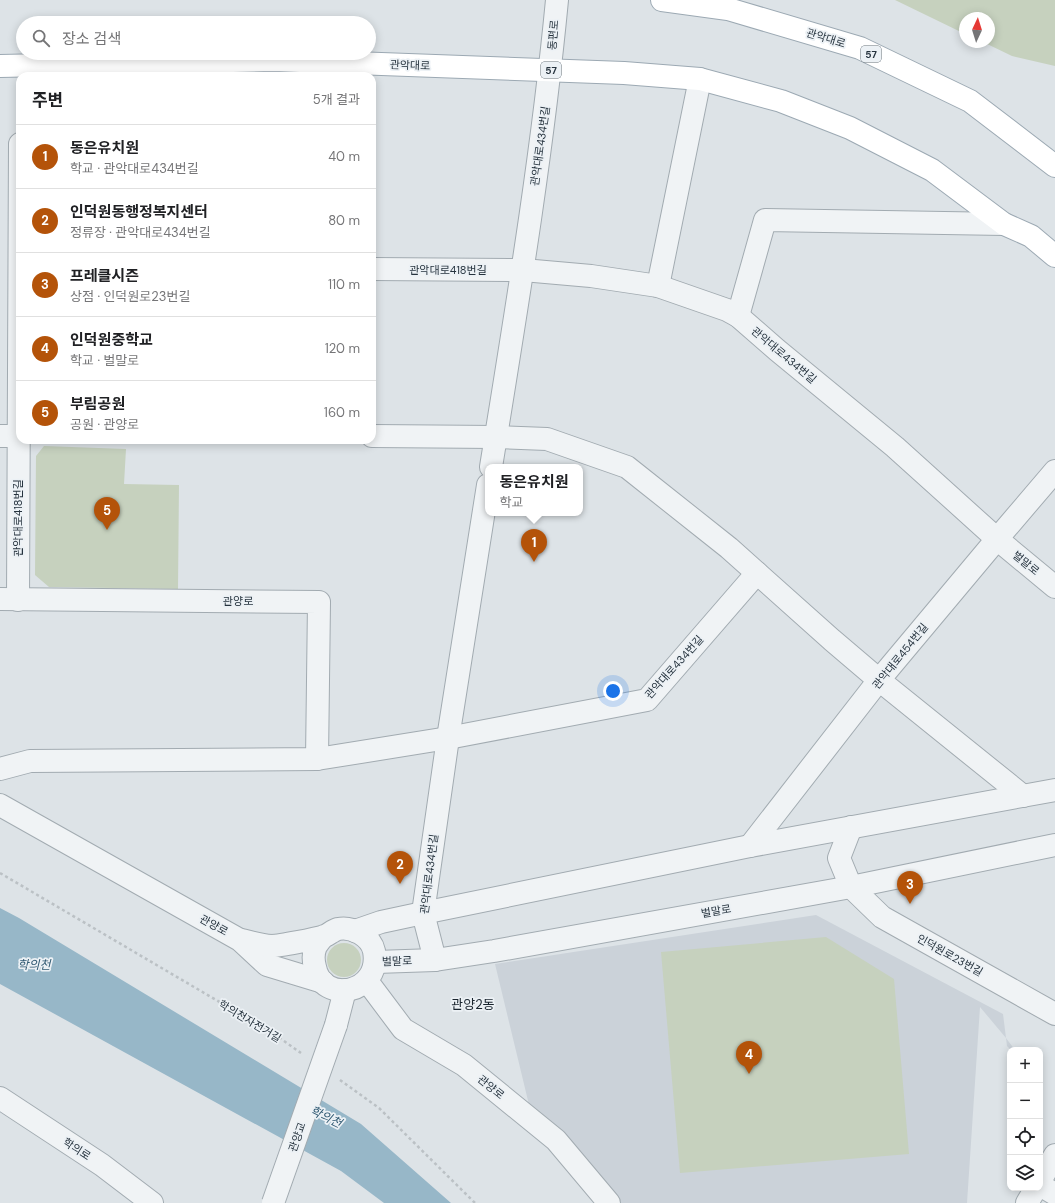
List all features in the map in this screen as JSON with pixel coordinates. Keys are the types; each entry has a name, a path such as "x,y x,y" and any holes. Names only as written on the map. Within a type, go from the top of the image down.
{"main road":[{"name":"관악대로","path":"662,0 728,9 860,48 970,101 1055,166"},
{"name":"관악대로","path":"14,69 274,60 624,72 700,79 781,101 850,128 932,170 1004,224 1031,236 1055,256"}],"street":[{"name":"동편로","path":"550,70 557,0"},
{"name":"관악대로434번길","path":"492,464 523,270 550,70"},
{"path":"658,286 700,79"},
{"name":"관악대로418번길","path":"9,600 13,436 13,266 16,214"},
{"name":"관악대로","path":"738,316 765,220 1004,224"},
{"name":"관악대로418번길","path":"376,269 523,270"},
{"name":"관악대로434번길","path":"523,270 591,276 658,286 727,310 738,316 895,447 997,539"},
{"path":"376,436 547,439 627,467 729,548 832,640 1023,796"},
{"name":"관악대로454번길","path":"750,846 880,680 1055,471"},
{"name":"관악대로434번길","path":"435,960 422,913 485,504"},
{"name":"벌말로","path":"997,539 1055,587"},
{"name":"관악대로434번길","path":"448,738 647,700 757,573"},
{"name":"관양로","path":"9,600 319,602 317,759"},
{"path":"0,769 30,762 317,759 448,738"},
{"path":"355,931 381,922 422,913 750,846 1055,790"},
{"name":"관양로","path":"0,805 240,940 267,965 323,982"},
{"path":"851,827 839,858 851,887"},
{"name":"벌말로","path":"371,971 851,887 1055,845"},
{"name":"인덕원로23번길","path":"851,887 882,917 1055,1014"},
{"path":"240,940 271,946 324,936 338,929 355,931 366,937 373,949 371,971 357,988 344,990 333,988 323,982 316,972 313,959 316,947 324,936"},
{"name":"관양로","path":"371,971 403,1029 464,1065 556,1140 609,1203"},
{"name":"관양교","path":"273,1203 336,1025 344,990"},
{"name":"학의로","path":"0,1098 102,1165 152,1203"},
{"path":"1043,1176 1055,1155"},
{"path":"1043,1187 1055,1194"},
{"path":"1027,1203 1034,1191"}],"path":[{"name":"학의천자전거길","path":"0,873 274,1034 305,1056"},
{"path":"336,1077 379,1108 475,1203"}],"shaded area":[{"path":"816,915 1003,1014 1006,1038 980,1007 967,1203 621,1203 530,1109 495,964"},
{"path":"1006,1038 1013,1047 1007,1046"}],"green space":[{"path":"895,0 1055,0 1055,66 1012,56 995,48 995,12 959,12 959,31"},
{"path":"44,446 126,449 124,484 179,485 178,589 49,587 35,575 36,456"},
{"path":"826,937 894,979 909,1154 680,1173 661,952"},
{"path":"347,943 356,948 360,953 360,967 356,972 351,976 341,977 337,976 328,967 327,957 328,953 337,944"}],"water":[{"name":"학의천","path":"0,908 361,1124 451,1203 384,1203 341,1171 0,984"}],"place":[{"name":"부림공원","path":"107,530"},
{"name":"동은유치원","path":"534,562"},
{"name":"인덕원동행정복지센터","path":"400,884"},
{"name":"프레클시즌","path":"910,904"},
{"name":"인덕원중학교","path":"749,1074"}],"district":[{"name":"관양2동","path":"473,1004"}]}
